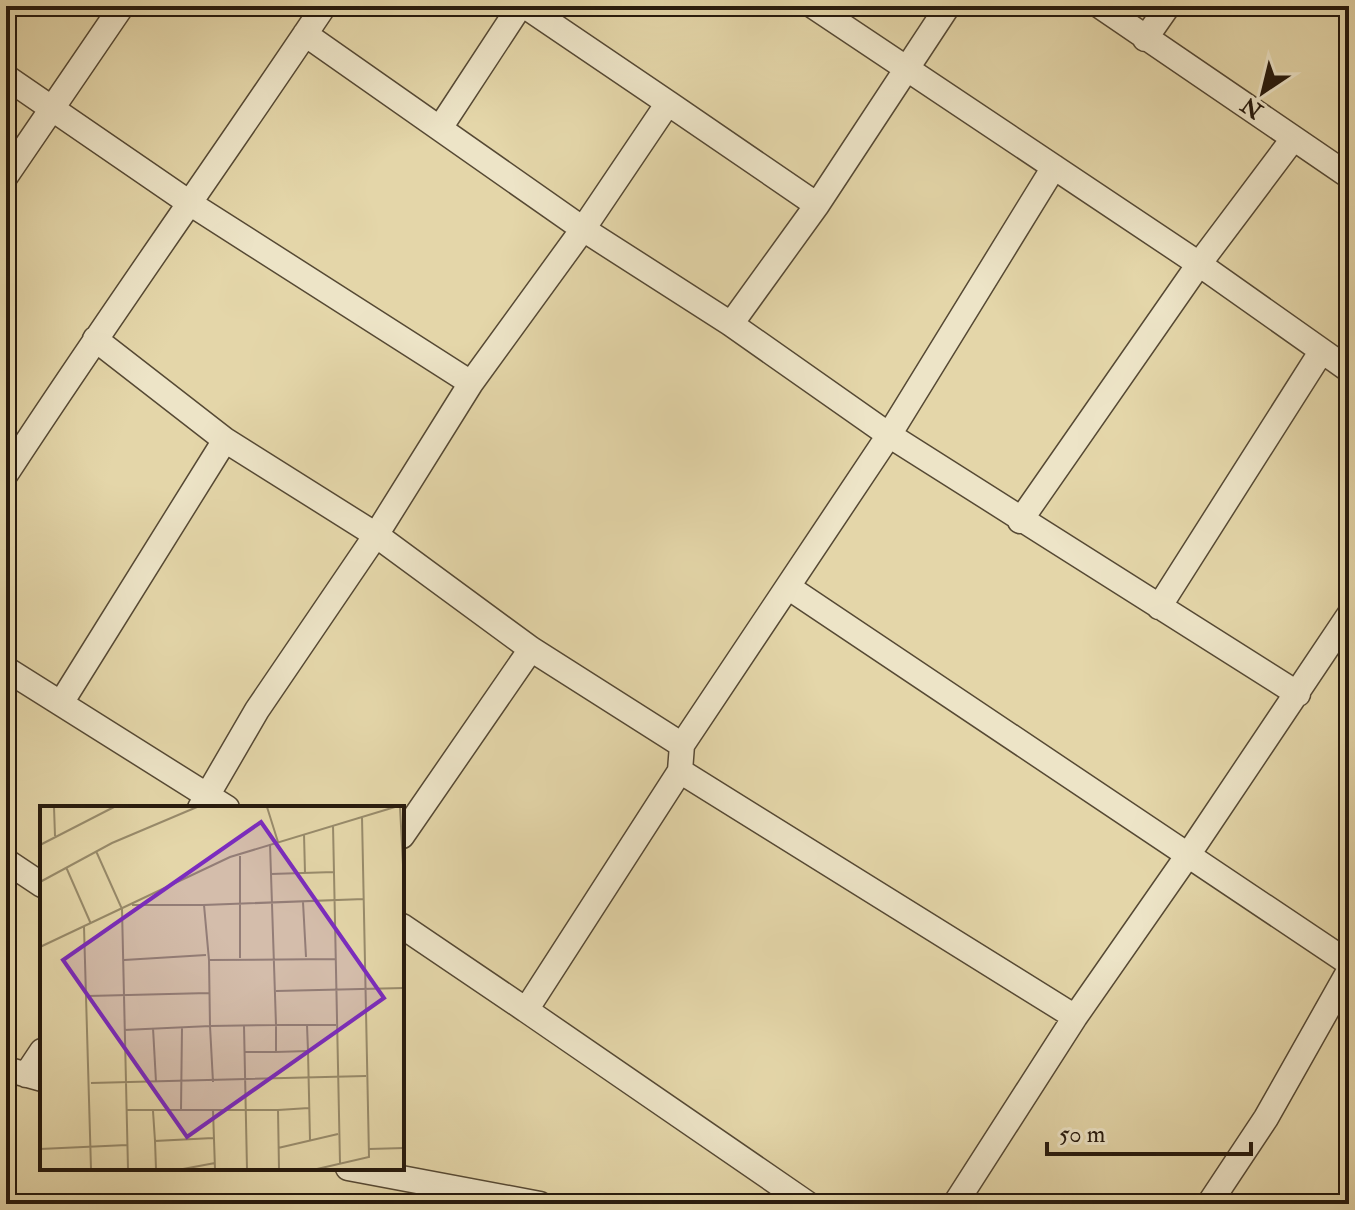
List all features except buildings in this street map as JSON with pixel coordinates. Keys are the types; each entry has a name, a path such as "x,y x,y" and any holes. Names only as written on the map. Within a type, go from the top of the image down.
{"street":[{"path":"6,176 122,6"},
{"path":"6,474 324,6"},
{"path":"440,128 522,6 817,205"},
{"path":"813,6 1199,264 1349,370"},
{"path":"731,324 817,205 948,6"},
{"path":"1100,6 1349,176"},
{"path":"1145,39 1168,6"},
{"path":"305,34 583,229 731,324 889,435 1020,521 1298,694"},
{"path":"6,77 191,204 471,383"},
{"path":"6,669 203,801 257,710 376,535 471,383 583,229 668,103"},
{"path":"1020,521 1199,264 1293,139"},
{"path":"526,1010 680,771 682,745 889,435 1054,167"},
{"path":"95,339 225,440 376,535 531,649 682,745"},
{"path":"1159,607 1321,352"},
{"path":"61,703 225,440"},
{"path":"788,587 1349,963"},
{"path":"955,1204 1075,1017 1349,615"},
{"path":"404,833 531,649"},
{"path":"680,771 1075,1017"},
{"path":"6,861 40,884"},
{"path":"404,927 808,1204"},
{"path":"1209,1204 1266,1118 1349,971"},
{"path":"25,1074 40,1054"},
{"path":"359,1170 540,1204"}]}
